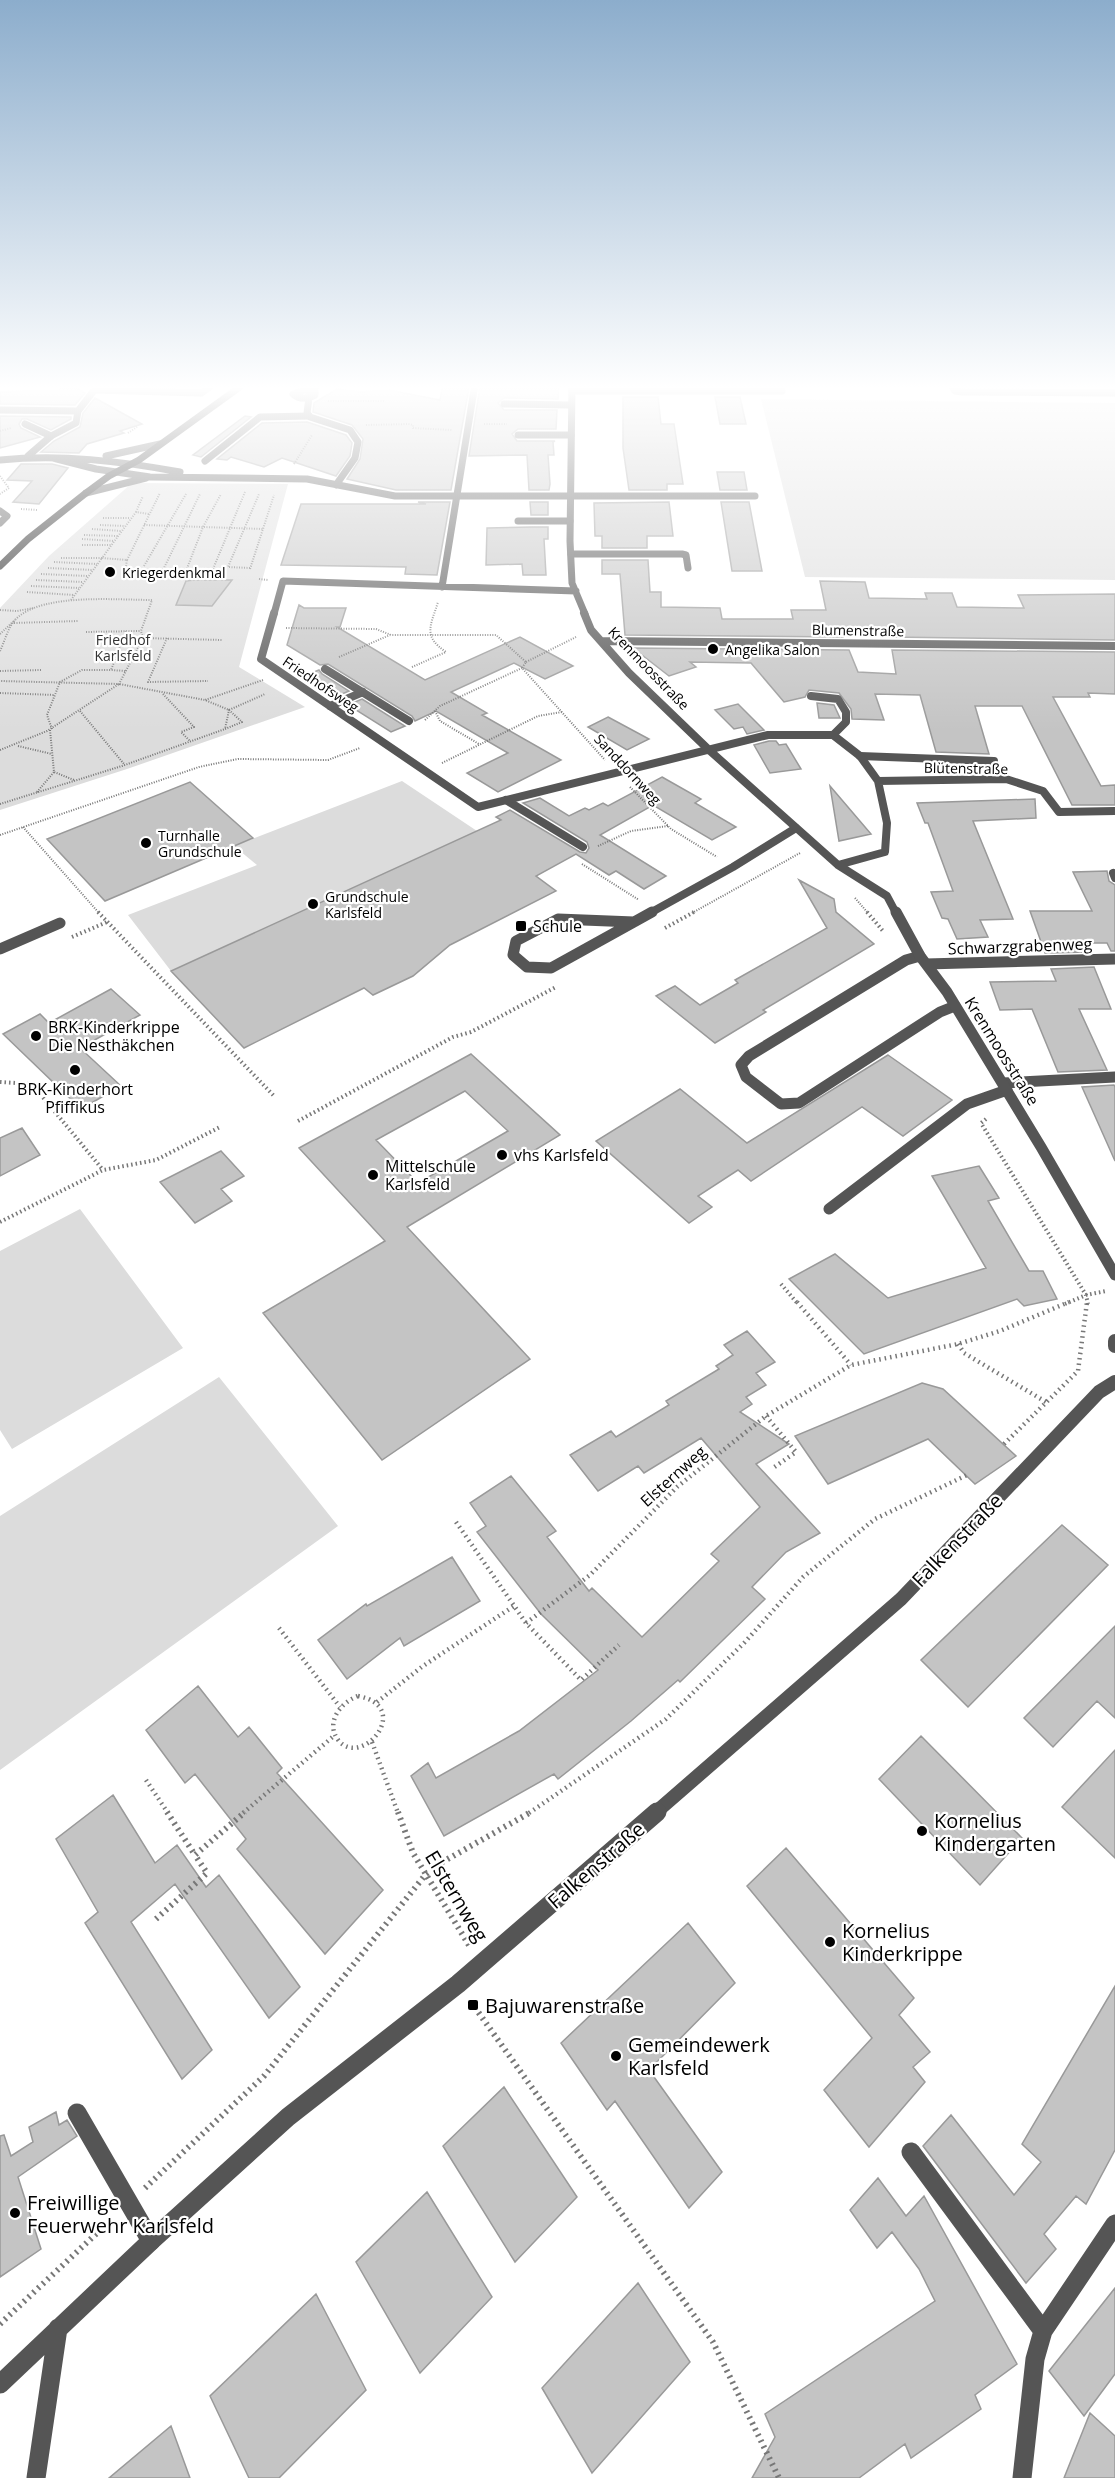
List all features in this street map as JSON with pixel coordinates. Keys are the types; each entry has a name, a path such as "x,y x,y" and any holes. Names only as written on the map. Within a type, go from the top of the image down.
{"main road":[{"path":"0,566 28,539 78,500"}],"street":[{"path":"442,586 456,500"},
{"name":"Krenmoosstraße","path":"572,500 572,583 591,630 629,673 709,750 838,865 887,896 923,960 955,1006 1005,1087 1115,1275"},
{"path":"0,511 8,516 0,523"},
{"path":"518,521 570,521"},
{"path":"571,554 682,554 686,555 688,568"},
{"name":"Friedhofsweg","path":"576,591 284,581 261,659 478,807 709,750"},
{"name":"Blumenstraße","path":"601,641 1115,646"},
{"path":"325,669 409,721"},
{"path":"330,706 363,692"},
{"path":"811,696 838,699 846,712 846,722 833,735"},
{"path":"709,750 768,735 833,735 861,756 878,781 887,823 885,852 838,865"},
{"path":"861,756 994,761"},
{"name":"Blütenstraße","path":"878,781 1006,779 1043,791 1059,812 1115,811"},
{"path":"506,800 587,849"},
{"path":"634,922 558,919 516,941 513,955 527,967 550,968 634,922 655,910 734,867 796,828"},
{"path":"0,949 60,923"},
{"name":"Schwarzgrabenweg","path":"955,1006 940,1012 799,1103 781,1104 746,1077 741,1065 748,1056 906,960 1113,962"},
{"path":"829,1209 967,1104 1005,1087 1115,1077"},
{"path":"1115,1341 1115,1346"},
{"name":"Falkenstraße","path":"0,2384 151,2241 288,2117 458,1984 901,1599 1099,1392 1115,1382"},
{"path":"77,2113 151,2241"},
{"path":"911,2152 1043,2331"},
{"path":"1022,2478 1035,2360 1043,2331 1115,2224"},
{"path":"36,2478 58,2328"}],"path":[{"path":"126,566 157,500"},
{"path":"144,566 181,500"},
{"path":"161,574 182,526 197,500"},
{"path":"186,571 202,527 218,500"},
{"path":"213,569 242,500"},
{"path":"256,500 228,567 250,568 273,500"},
{"path":"71,600 135,512 149,514"},
{"path":"103,518 131,518"},
{"path":"100,525 126,526"},
{"path":"144,525 263,529"},
{"path":"92,529 122,531"},
{"path":"84,535 119,536"},
{"path":"82,539 115,541"},
{"path":"82,545 112,545"},
{"path":"61,558 128,560"},
{"path":"54,562 98,564"},
{"path":"48,568 94,570"},
{"path":"41,574 89,576"},
{"path":"36,580 84,582"},
{"path":"31,586 80,588"},
{"path":"412,667 446,652 433,644 429,634 442,586"},
{"path":"27,592 75,595"},
{"path":"0,610 17,611 71,600 152,600 141,631 143,638 119,684 51,729 17,746 0,750"},
{"path":"0,634 17,618 38,608"},
{"path":"0,651 17,618"},
{"path":"14,623 78,621"},
{"path":"269,627 376,629 391,635 496,634 526,662"},
{"path":"420,723 429,718 440,706 522,668 526,662 591,630"},
{"path":"111,670 126,631"},
{"path":"86,632 141,631"},
{"path":"143,638 222,640"},
{"path":"142,689 148,682 167,638"},
{"name":"Sanddornweg","path":"522,668 616,774 668,826 734,867"},
{"path":"0,671 41,670"},
{"path":"37,793 54,772 51,729 47,715 60,682 82,670 126,670"},
{"path":"205,700 280,673"},
{"path":"0,681 119,684 205,700 229,710 242,722 225,730 0,804"},
{"path":"148,682 208,681"},
{"path":"0,693 55,695"},
{"path":"164,694 194,727 181,732 190,741"},
{"path":"229,710 266,694"},
{"path":"225,730 229,710"},
{"path":"80,711 124,764"},
{"path":"435,711 440,721 479,744"},
{"path":"426,771 538,716 562,712"},
{"path":"0,835 199,767 238,759 328,760 381,740"},
{"path":"17,746 52,754"},
{"path":"54,772 74,780"},
{"path":"587,849 631,831 668,826"},
{"path":"23,827 107,922 275,1097"},
{"path":"782,835 807,856"},
{"path":"657,932 802,852"},
{"path":"575,859 655,910"},
{"path":"855,897 906,960"},
{"path":"298,1121 453,1037 471,1032 566,982"},
{"path":"0,1082 32,1084 103,1170"},
{"path":"993,1094 999,1105 998,1110 981,1123 1086,1295 1088,1305 1078,1371 1004,1444"},
{"path":"0,1222 103,1170 156,1160 220,1127"},
{"path":"781,1284 851,1365"},
{"name":"Elsternweg","path":"526,1623 590,1575 677,1487 766,1416 851,1365 958,1344 1000,1331 1086,1295 1115,1289"},
{"path":"958,1344 964,1353 1046,1402"},
{"path":"766,1416 796,1452 773,1468"},
{"path":"0,2324 264,2076 426,1874 439,1864 543,1806 666,1719 745,1642 803,1577 875,1519 967,1475"},
{"path":"456,1522 526,1623 581,1680 620,1645"},
{"path":"377,1702 423,1666 514,1606"},
{"path":"279,1628 340,1707"},
{"path":"357,1696 366,1696 377,1702 383,1712 384,1720 382,1729 372,1742 354,1748 346,1746 335,1735 334,1718 340,1707 349,1698 357,1696"},
{"path":"195,1855 335,1735"},
{"name":"Elsternweg","path":"372,1742 413,1853 480,1963"},
{"path":"146,1780 207,1873 156,1919"},
{"path":"458,1984 713,2342 779,2478"}],"green space":[{"name":"Friedhof Karlsfeld","path":"113,500 284,500 239,667 305,707 0,810 0,608 49,556"},
{"path":"786,500 1115,500 1115,580 805,577"},
{"path":"402,781 477,831 171,971 128,915 257,865 234,846"},
{"path":"80,1209 183,1348 12,1449 0,1430 0,1251"},
{"path":"219,1377 338,1526 0,1770 0,1516"}],"building":[{"path":"15,500 43,500 39,504 13,502"},
{"path":"418,502 450,502 437,575 405,574 406,567 281,565 301,504 426,504"},
{"path":"530,502 548,502 548,515 531,515"},
{"path":"669,502 673,536 647,536 647,548 602,548 602,536 595,536 594,503"},
{"path":"721,502 749,502 762,571 732,571"},
{"path":"548,527 548,539 544,539 546,575 523,575 522,564 486,565 487,528"},
{"path":"602,560 648,560 650,592 661,592 661,607 720,608 722,619 793,619 791,610 826,610 820,581 865,582 869,598 927,599 925,593 952,593 957,607 1024,608 1018,595 1115,594 1115,640 890,637 889,630 841,630 843,637 625,635 620,574 602,574"},
{"path":"232,580 212,606 176,605 186,581"},
{"path":"299,605 304,608 346,608 340,627 337,627 425,680 520,637 573,666 545,679 514,663 451,692 487,713 482,715 561,760 498,792 467,773 508,753 436,711 415,721 412,716 328,664 320,665 287,645"},
{"path":"633,648 849,650 858,672 896,674 892,650 1115,652 1115,694 1088,693 1090,697 1053,697 1101,786 1115,785 1115,805 1072,805 1022,706 975,706 989,754 936,752 920,695 875,694 884,720 852,719 851,709 839,693 809,690 805,697 784,702 751,663 690,662 696,667 669,676"},
{"path":"319,670 349,691 335,697 302,677"},
{"path":"362,699 405,726 391,732 348,705"},
{"path":"817,703 834,705 840,718 819,718"},
{"path":"738,704 764,730 747,734 743,727 734,729 715,710"},
{"path":"608,717 649,739 627,750 588,727"},
{"path":"776,741 779,745 786,744 801,769 770,773 754,745"},
{"path":"662,777 701,799 695,803 736,827 712,840 653,805 600,835 666,876 644,889 616,871 609,875 576,854 536,876 556,891 450,945 413,976 373,995 364,988 244,1048 171,971 501,820 496,817 510,810 580,852 586,853 589,848 587,842 523,803 540,798 569,816 603,803 608,806"},
{"name":"Turnhalle Grundschule","path":"190,782 253,838 105,901 47,839"},
{"path":"830,786 871,834 839,841"},
{"path":"1035,799 1036,818 973,821 1013,919 980,920 988,937 957,939 948,919 942,918 931,892 953,891 928,823 925,823 917,803"},
{"path":"1107,871 1109,881 1115,885 1115,951 1111,951 1107,943 1084,943 1088,952 1045,953 1030,911 1092,911 1073,872"},
{"path":"799,880 834,899 836,912 874,944 763,1010 766,1012 715,1043 656,996 675,986 700,1005 738,983 735,980 827,928"},
{"path":"1094,967 1111,1009 1079,1009 1107,1070 1058,1072 1032,1009 1000,1010 990,982 1056,981 1051,969"},
{"path":"111,989 140,1015 80,1048 121,1086 81,1109 3,1034 40,1014 49,1023"},
{"path":"471,1054 560,1135 407,1227 530,1359 382,1460 263,1313 385,1241 299,1148","holes":["465,1091 508,1131 418,1183 376,1140"]},
{"path":"888,1055 952,1100 903,1136 862,1107 751,1181 738,1170 698,1196 712,1207 689,1223 596,1141 680,1089 747,1143"},
{"path":"1114,1085 1115,1087 1115,1161 1082,1087"},
{"path":"22,1128 40,1155 0,1176 0,1138"},
{"path":"221,1151 244,1176 221,1189 232,1201 195,1223 160,1182"},
{"path":"979,1166 999,1198 988,1201 1029,1271 1043,1271 1057,1299 1024,1306 1017,1299 864,1354 789,1279 835,1254 888,1298 986,1268 932,1176"},
{"path":"747,1331 775,1362 756,1373 766,1385 746,1397 752,1404 740,1412 789,1444 756,1464 820,1533 786,1552 752,1587 765,1599 680,1682 678,1680 558,1779 554,1774 444,1836 411,1776 428,1763 436,1778 519,1731 598,1670 541,1614 477,1532 486,1526 470,1503 511,1476 556,1531 547,1537 589,1591 592,1588 642,1637 719,1561 711,1554 760,1507 701,1438 644,1473 638,1466 598,1491 570,1455 611,1431 616,1437 669,1405 666,1401 719,1369 716,1366 733,1355 724,1345"},
{"path":"922,1383 943,1389 1016,1456 975,1484 928,1439 828,1484 795,1436"},
{"path":"1062,1525 1108,1565 968,1707 921,1660"},
{"path":"452,1557 480,1601 404,1646 400,1638 347,1679 318,1640 366,1604 367,1606"},
{"path":"1115,1626 1115,1718 1097,1701 1053,1747 1024,1718"},
{"path":"198,1686 238,1737 249,1727 282,1768 277,1773 383,1890 325,1954 237,1849 246,1839 195,1774 185,1783 146,1730"},
{"path":"921,1736 1022,1838 980,1885 879,1779"},
{"path":"1115,1750 1115,1858 1062,1807"},
{"path":"113,1795 155,1863 177,1845 206,1887 219,1875 300,1987 269,2018 175,1884 131,1922 212,2050 182,2079 85,1923 98,1912 56,1839"},
{"name":"Kornelius Kinderkrippe","path":"786,1848 914,1998 899,2015 930,2052 913,2067 925,2082 869,2147 824,2090 872,2038 747,1886"},
{"name":"Gemeindewerk Karlsfeld","path":"688,1923 735,1983 649,2070 722,2172 689,2208 615,2101 607,2110 561,2043"},
{"path":"1115,1986 1115,2150 1086,2204 1076,2196 1044,2234 1056,2249 1026,2283 923,2146 951,2115 1014,2195 1041,2162 1022,2144"},
{"path":"504,2087 577,2197 515,2262 443,2146"},
{"name":"Freiwillige Feuerwehr Karlsfeld","path":"56,2112 59,2125 67,2120 77,2136 18,2177 41,2249 0,2277 0,2136 4,2135 11,2156 33,2142 29,2127"},
{"path":"878,2178 906,2216 924,2196 1017,2364 975,2395 981,2409 911,2458 905,2444 859,2478 752,2478 775,2437 765,2414 935,2301 919,2269 892,2232 877,2248 850,2210"},
{"path":"427,2192 492,2297 420,2373 356,2262"},
{"path":"638,2283 690,2362 592,2473 542,2388"},
{"path":"1115,2288 1115,2374 1084,2416 1049,2371"},
{"path":"316,2294 366,2390 279,2478 249,2478 210,2396"},
{"path":"1090,2413 1115,2436 1115,2478 1064,2478"},
{"path":"171,2426 190,2478 109,2478"}],"place":[{"name":"Kriegerdenkmal","path":"110,572"},
{"name":"Angelika Salon","path":"713,649"},
{"name":"Turnhalle Grundschule","path":"146,843"},
{"name":"Grundschule Karlsfeld","path":"313,904"},
{"name":"Schule","path":"521,926"},
{"name":"BRK-Kinderkrippe Die Nesthäkchen","path":"36,1036"},
{"name":"BRK-Kinderhort Pfiffikus","path":"75,1070"},
{"name":"vhs Karlsfeld","path":"502,1155"},
{"name":"Mittelschule Karlsfeld","path":"373,1175"},
{"name":"Kornelius Kindergarten","path":"922,1831"},
{"name":"Kornelius Kinderkrippe","path":"830,1942"},
{"name":"Bajuwarenstraße","path":"473,2005"},
{"name":"Gemeindewerk Karlsfeld","path":"616,2056"},
{"name":"Freiwillige Feuerwehr Karlsfeld","path":"15,2213"}]}
